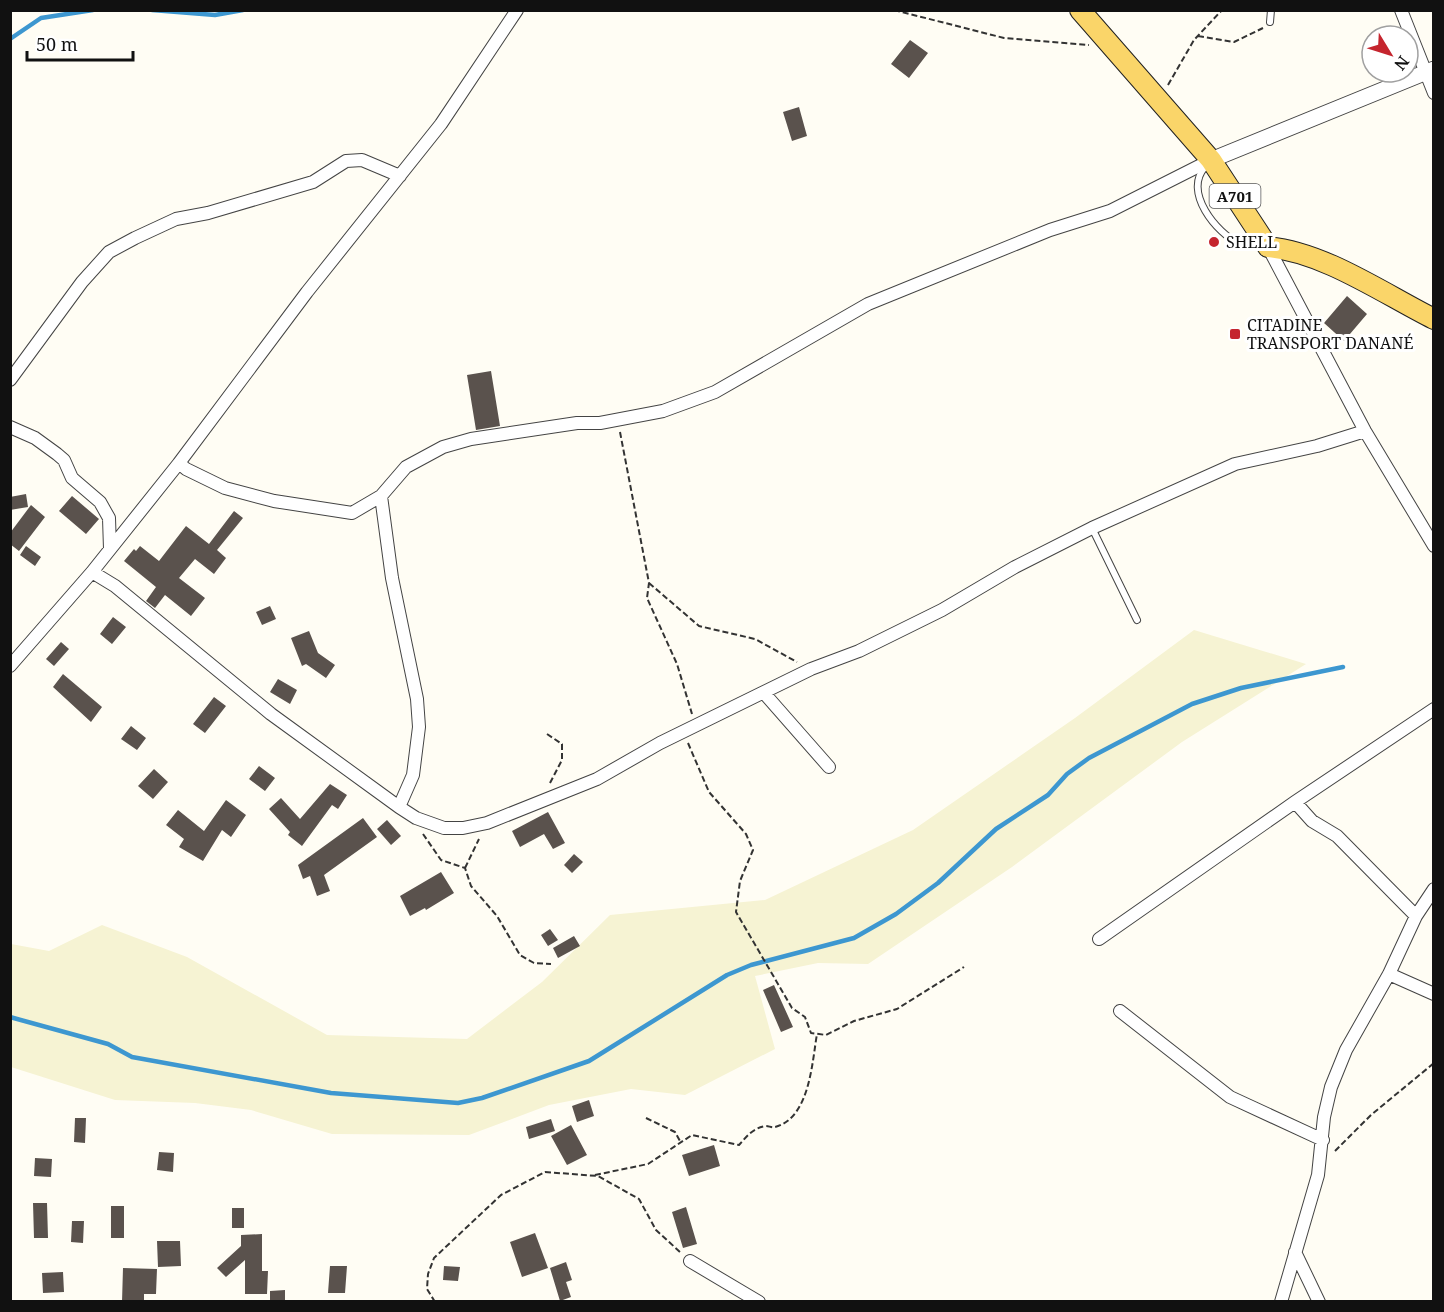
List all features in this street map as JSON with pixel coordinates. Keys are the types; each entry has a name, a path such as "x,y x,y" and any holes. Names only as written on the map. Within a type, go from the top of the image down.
{"main road":[{"name":"A701","path":"1080,10 1211,160 1268,247"},
{"path":"1268,247 1292,249 1434,319"}],"street":[{"path":"10,666 92,572 179,463 307,292 452,108 517,10"},
{"path":"1401,10 1429,71 1434,93"},
{"path":"179,463 186,469 225,488 274,501 352,513 381,496 406,467 443,447 471,439 576,423 618,420 663,411 716,392 868,304 1050,230 1110,211 1211,160 1429,71"},
{"path":"10,380 82,282 109,252 135,238 176,219 208,213 313,182 346,161 362,160 400,176"},
{"path":"1268,247 1365,431 1434,546"},
{"path":"10,427 35,438 57,454 64,460 72,478 100,502 109,518 110,549"},
{"path":"92,572 116,586 271,714 399,807 416,818 444,828 463,828 487,823 597,779 660,743 811,669 859,651 942,610 1015,567 1092,528 1235,465 1317,446 1365,431"},
{"path":"381,496 385,512 392,578 417,699 419,727 413,775 399,807"},
{"path":"764,693 829,767"},
{"path":"1099,939 1295,802 1434,709"},
{"path":"1295,802 1312,821 1337,836 1416,916"},
{"path":"1281,1302 1320,1165 1323,1117 1331,1086 1346,1050 1389,974 1416,916 1434,890"},
{"path":"1389,974 1434,994"},
{"path":"1120,1011 1230,1097 1323,1140"},
{"path":"1294,1252 1319,1302"},
{"path":"690,1261 759,1302"}],"lane":[{"path":"1270,22 1271,10"},
{"path":"1211,160 1199,173 1198,192 1212,222 1241,245 1268,247"},
{"path":"1092,528 1137,620"}],"path":[{"path":"894,10 1004,38 1110,47"},
{"path":"1159,102 1198,36 1222,10"},
{"path":"1198,36 1234,42 1258,33 1270,22"},
{"path":"618,420 649,583 647,598 676,664 690,730 709,792 746,834 753,850 740,881 736,912 792,1008 805,1017 811,1033 826,1035 854,1021 897,1009 964,967"},
{"path":"649,583 699,626 755,639 811,669"},
{"path":"545,799 562,760 562,744 547,734"},
{"path":"416,818 428,844 441,860 465,868"},
{"path":"487,823 465,868 471,886 497,916 520,955 534,963 551,964"},
{"path":"435,1302 427,1289 428,1274 434,1258 501,1195 545,1172 593,1176 648,1164 692,1135 740,1144 751,1131 766,1126 775,1127 787,1120 808,1093 817,1034"},
{"path":"1320,1165 1371,1115 1434,1063"},
{"path":"646,1118 675,1132 681,1143"},
{"path":"593,1176 639,1199 656,1230 690,1261"}],"shaded area":[{"path":"1194,630 1306,664 1182,742 1012,867 868,964 818,963 755,976 775,1049 685,1095 631,1089 549,1105 469,1135 332,1134 251,1110 195,1103 115,1100 11,1067 11,944 49,951 102,925 187,957 327,1035 467,1039 542,982 610,915 765,900 913,830 1075,718"}],"building":[{"path":"910,40 928,53 909,78 891,64"},
{"path":"799,107 807,136 792,141 783,112"},
{"path":"1347,296 1367,314 1344,341 1324,323"},
{"path":"491,371 500,426 476,430 467,375"},
{"path":"26,494 28,507 10,510 10,497"},
{"path":"72,496 99,519 86,534 59,511"},
{"path":"31,505 45,517 19,551 10,544 10,533"},
{"path":"234,511 243,518 217,550 226,558 214,574 195,559 179,578 205,598 191,616 165,595 155,608 146,601 156,587 124,561 134,549 136,551 140,546 159,561 186,526 209,544"},
{"path":"26,546 41,557 35,566 20,555"},
{"path":"270,606 276,619 262,625 256,612"},
{"path":"113,617 126,627 112,644 100,634"},
{"path":"309,631 318,653 335,665 326,678 306,664 302,666 291,638"},
{"path":"61,642 69,649 54,666 46,659"},
{"path":"63,674 102,707 91,722 53,687"},
{"path":"278,679 297,690 290,704 270,692"},
{"path":"214,697 226,706 205,733 193,724"},
{"path":"131,726 146,738 137,750 121,739"},
{"path":"259,766 275,778 265,791 249,779"},
{"path":"154,769 168,782 153,799 138,786"},
{"path":"330,784 347,795 338,809 332,805 302,846 288,835 290,832 269,809 281,798 300,819"},
{"path":"226,800 246,815 231,837 222,830 203,861 179,847 184,839 166,825 178,810 204,831"},
{"path":"548,812 565,843 553,849 544,834 520,847 512,831"},
{"path":"363,818 377,837 324,875 330,891 317,896 310,876 303,879 298,865"},
{"path":"387,820 401,836 391,845 377,829"},
{"path":"574,854 583,862 572,873 564,865"},
{"path":"441,872 454,893 426,910 425,908 410,916 400,896"},
{"path":"550,929 558,940 548,946 541,935"},
{"path":"574,936 580,946 558,958 553,948"},
{"path":"774,985 793,1027 781,1032 763,990"},
{"path":"589,1100 594,1116 577,1122 572,1106"},
{"path":"75,1118 86,1118 85,1143 74,1142"},
{"path":"551,1119 555,1131 529,1139 526,1127"},
{"path":"571,1125 587,1155 567,1165 551,1136"},
{"path":"714,1145 720,1166 689,1176 682,1155"},
{"path":"159,1152 174,1153 173,1172 157,1170"},
{"path":"35,1158 52,1159 51,1177 34,1176"},
{"path":"33,1203 47,1203 48,1238 34,1238"},
{"path":"111,1206 124,1206 124,1238 111,1238"},
{"path":"686,1207 697,1244 683,1248 672,1212"},
{"path":"232,1208 244,1208 244,1228 232,1228"},
{"path":"72,1221 84,1221 83,1243 71,1242"},
{"path":"535,1233 548,1268 522,1277 510,1242"},
{"path":"262,1234 262,1271 268,1271 267,1294 245,1294 245,1260 226,1277 217,1268 241,1246 241,1235"},
{"path":"157,1241 180,1241 181,1266 158,1267"},
{"path":"566,1262 572,1280 566,1282 571,1297 560,1301 550,1268"},
{"path":"330,1266 347,1266 345,1293 328,1293"},
{"path":"444,1266 460,1267 458,1281 443,1280"},
{"path":"123,1268 157,1269 156,1294 144,1294 144,1302 122,1302"},
{"path":"63,1272 64,1292 43,1293 42,1273"},
{"path":"285,1290 285,1302 270,1302 270,1291"}],"waterway":[{"path":"10,39 41,18 93,10"},
{"path":"152,10 215,15 243,10"},
{"path":"10,1017 108,1044 132,1057 331,1093 458,1103 482,1098 589,1061 727,975 751,965 854,938 896,914 938,883 996,829 1048,795 1067,774 1089,758 1192,704 1241,688 1343,667"}],"place":[{"name":"SHELL","path":"1214,242"},
{"name":"CITADINE TRANSPORT DANANÉ","path":"1235,334"}]}
